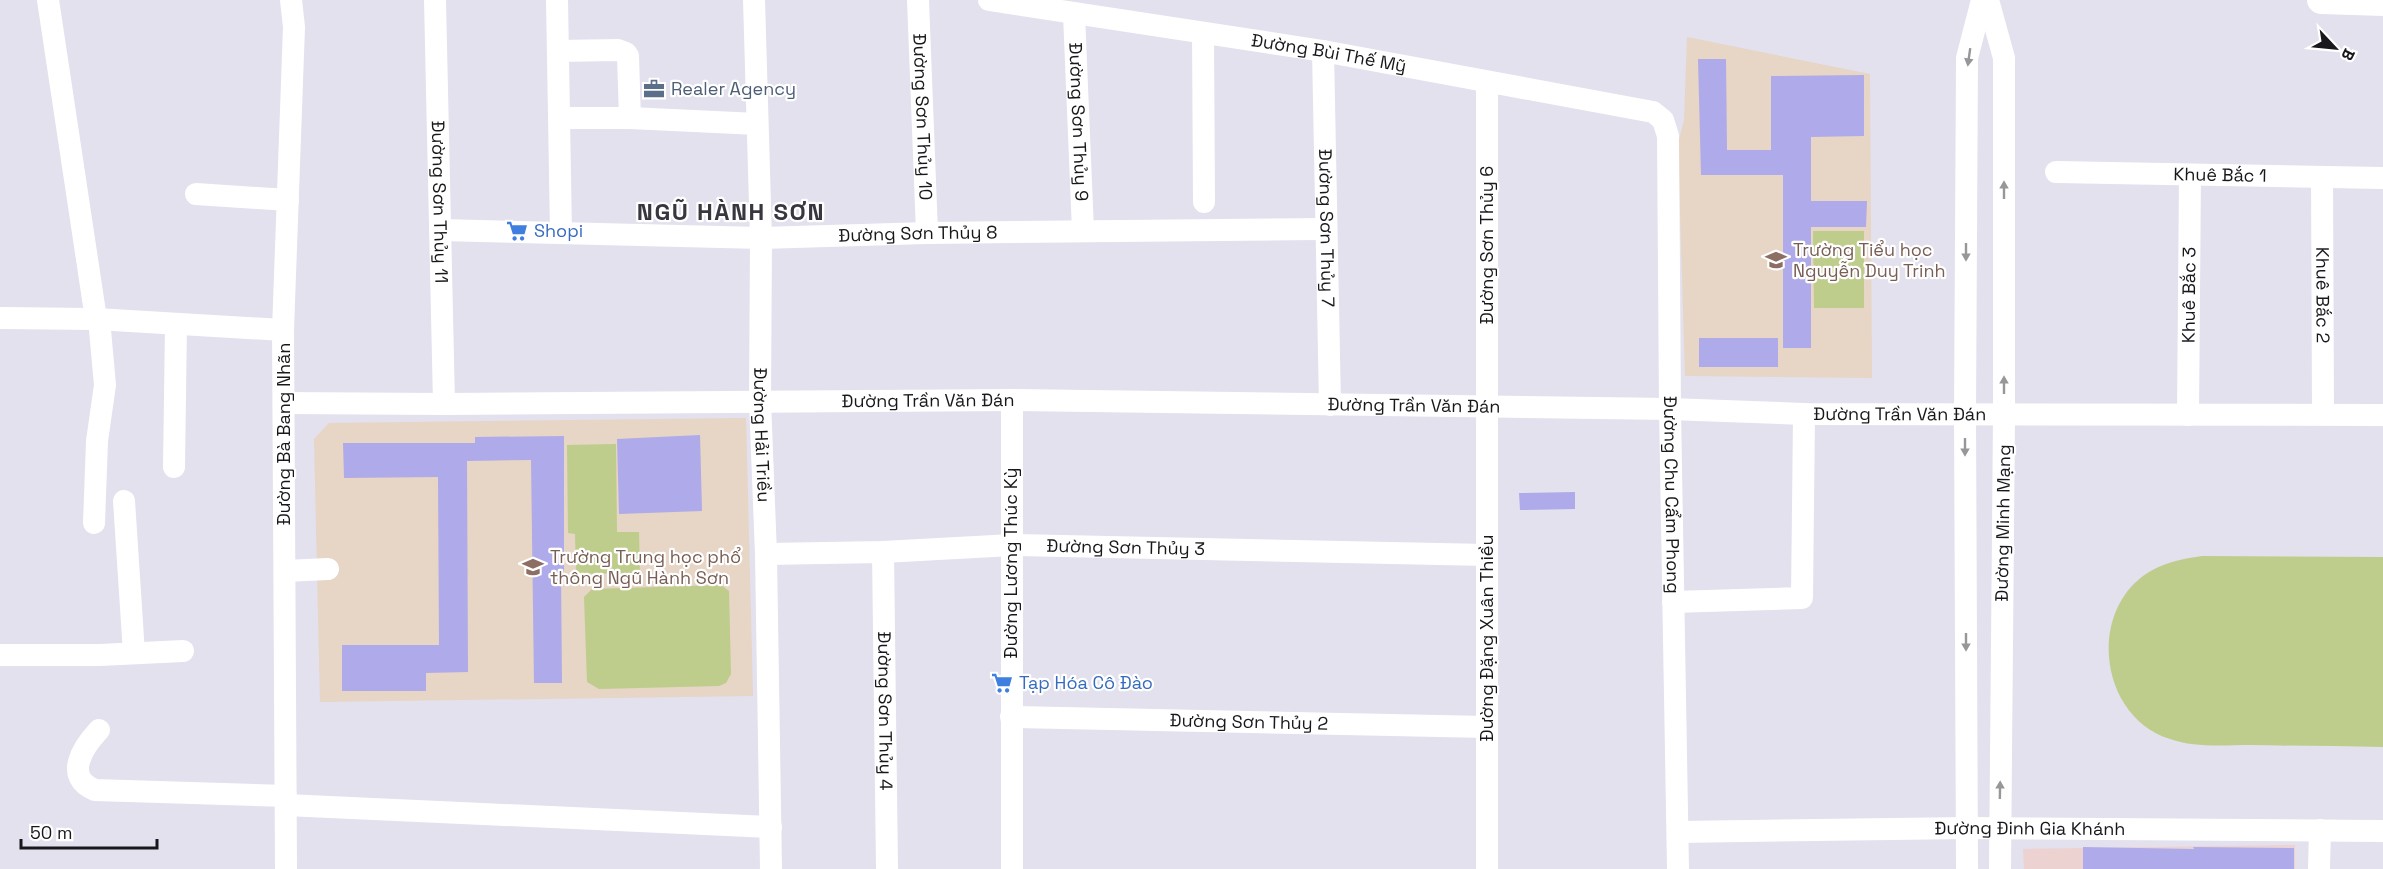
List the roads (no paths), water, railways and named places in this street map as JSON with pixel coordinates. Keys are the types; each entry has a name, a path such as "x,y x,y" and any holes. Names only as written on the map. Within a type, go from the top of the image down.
{"main road":[{"path":"2320,0 2383,2"}],"street":[{"path":"48,0 105,385 97,441 94,524"},
{"name":"Đường Bà Bang Nhãn","path":"286,869 284,330 294,27 291,0"},
{"name":"Đường Sơn Thủy 11","path":"435,0 444,404"},
{"path":"557,0 561,233"},
{"name":"Đường Hải Triều","path":"754,0 761,238 760,401 766,554 771,869"},
{"name":"Đường Sơn Thủy 10","path":"918,0 927,233"},
{"name":"Đường Bùi Thế Mỹ","path":"989,0 1323,51 1653,112 1663,120"},
{"name":"Đường Minh Mạng","path":"1966,869 1967,58 1982,0"},
{"name":"Đường Minh Mạng","path":"1988,0 2004,58 2000,869"},
{"name":"Đường Sơn Thủy 9","path":"1074,14 1083,231"},
{"path":"1203,33 1204,202"},
{"path":"558,51 618,50 626,53 628,56 630,118"},
{"name":"Đường Sơn Thủy 7","path":"1323,51 1330,405"},
{"name":"Đường Sơn Thủy 6","path":"1487,83 1488,407"},
{"path":"559,118 630,118 757,124"},
{"name":"Đường Chu Cẩm Phong","path":"1663,120 1668,136 1678,869"},
{"name":"Khuê Bắc 1","path":"2056,172 2383,178"},
{"name":"Khuê Bắc 3","path":"2188,415 2190,176"},
{"name":"Khuê Bắc 2","path":"2322,177 2322,414"},
{"path":"196,194 288,200"},
{"name":"Đường Sơn Thủy 8","path":"440,230 761,238 927,233 1325,229"},
{"path":"0,318 97,319 284,330"},
{"path":"174,467 176,324"},
{"name":"Đường Trần Văn Đán","path":"284,403 1012,400 1670,409 1804,414 2383,415"},
{"name":"Đường Lương Thúc Kỳ","path":"1012,400 1012,869"},
{"name":"Đường Đặng Xuân Thiều","path":"1487,869 1488,407"},
{"path":"1673,602 1802,598 1804,414"},
{"path":"124,501 134,653"},
{"name":"Đường Sơn Thủy 3","path":"766,554 883,552 1012,545 1487,555"},
{"name":"Đường Sơn Thủy 4","path":"883,552 887,869"},
{"path":"285,571 328,569"},
{"path":"0,655 183,651"},
{"name":"Đường Sơn Thủy 2","path":"1011,717 1487,727"},
{"path":"99,730 84,747 79,767 81,781 95,790 771,827"},
{"name":"Đường Đinh Gia Khánh","path":"1678,832 1967,828 2383,831"},
{"path":"2319,869 2320,830"}],"place":[{"name":"Realer Agency","path":"654,89"},
{"name":"Shopi","path":"517,231"},
{"name":"Trường Tiểu học Nguyễn Duy Trinh","path":"1776,260"},
{"name":"Trường Trung học phổ thông Ngũ Hành Sơn","path":"533,567"},
{"name":"Tạp Hóa Cô Đào","path":"1002,683"}],"district":[{"name":"NGŨ HÀNH SƠN","path":"731,212"}]}
